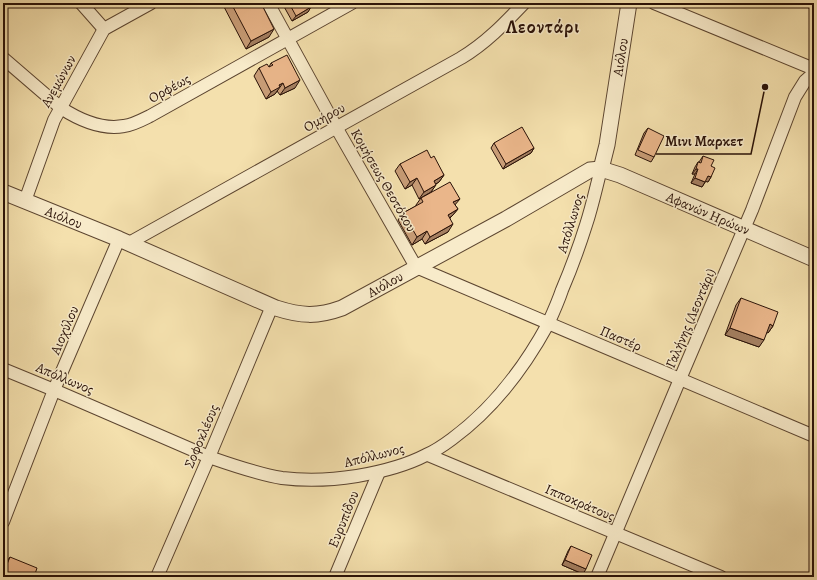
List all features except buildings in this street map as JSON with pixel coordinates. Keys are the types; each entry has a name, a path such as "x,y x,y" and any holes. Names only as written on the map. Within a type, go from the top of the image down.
{"street":[{"path":"81,3 104,29 151,3"},
{"name":"Κομήσεως Θεοτόκου","path":"268,3 336,127 416,267"},
{"name":"Ορφέως","path":"3,58 61,108 68,112 104,126 124,126 136,123 164,108 352,3"},
{"name":"Ομήρου","path":"124,241 336,127 469,53 496,31 524,3"},
{"name":"Αιόλου","path":"3,192 124,241 288,312 315,315 332,312 506,219 590,170 601,169 607,145 628,3"},
{"path":"654,3 814,69"},
{"name":"Ανεμώνων","path":"25,201 54,120 104,29"},
{"name":"Γαλήνης (Λεοντάρι)","path":"597,577 752,210 795,97 805,81 814,73"},
{"name":"Αφανών Ηρώων","path":"601,169 620,175 814,259"},
{"name":"Απόλλωνος","path":"3,369 209,457 260,473 299,480 345,478 378,472 413,461 428,455 463,431 505,389 521,369 548,323 578,251 601,169"},
{"name":"Αιοχύλου","path":"3,522 54,390 124,241"},
{"name":"Παστέρ","path":"416,267 814,436"},
{"name":"Σοφοκλέους","path":"157,577 272,306"},
{"name":"Ιπποκράτους","path":"428,455 721,577"},
{"name":"Ευρυπίδου","path":"335,577 378,472"}],"place":[{"name":"Μινι Μαρκετ","path":"765,87"}],"district":[{"name":"Λεοντάρι","path":"543,27"}]}
